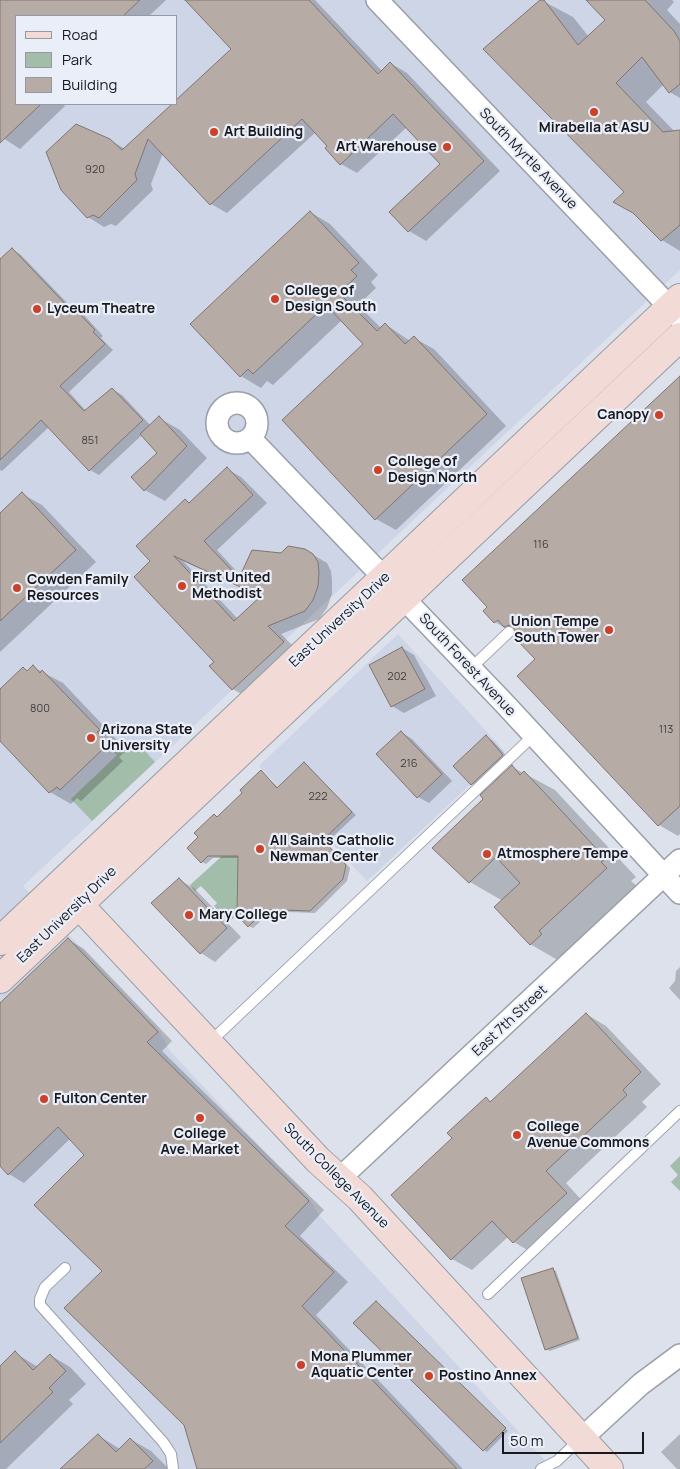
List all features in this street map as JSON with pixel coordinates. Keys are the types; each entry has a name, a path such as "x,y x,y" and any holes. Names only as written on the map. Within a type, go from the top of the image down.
{"main road":[{"name":"East University Drive","path":"0,979 78,904 677,308"},
{"name":"East University Drive","path":"0,941 60,884 680,337"},
{"name":"South College Avenue","path":"60,884 338,1180 360,1198 610,1469"}],"street":[{"name":"South Myrtle Avenue","path":"377,0 677,308"},
{"name":"South Forest Avenue","path":"250,438 470,668 680,894"},
{"name":"East 7th Street","path":"338,1180 680,860"},
{"path":"581,1439 634,1389 680,1355"}],"lane":[{"path":"470,668 510,632"},
{"path":"209,1044 533,736"},
{"path":"488,1294 680,1111"},
{"path":"64,1268 42,1293 40,1305 44,1312 163,1442 170,1454 173,1469"},
{"path":"541,1469 557,1461 581,1439"}],"shaded area":[{"name":"Arizona State University","path":"0,0 680,0 680,270 23,886 159,1031 170,1051 310,1200 319,1215 551,1469 0,1469"},
{"path":"398,634 505,752 367,881 259,766"}],"green space":[{"path":"124,741 137,742 155,762 92,821 71,799 117,755 113,751"},
{"path":"222,856 238,856 237,915 229,922 214,906 217,903 201,886 195,891 190,885"},
{"path":"680,1156 680,1191 671,1182 678,1175 670,1166"}],"building":[{"path":"0,0 140,0 124,15 15,15 15,105 40,105 0,143"},
{"path":"185,0 309,0 378,74 390,62 484,161 408,232 389,212 440,164 393,114 340,165 325,148 327,146 302,119 210,205 148,139 135,174 137,180 99,218 93,215 87,218 61,190 46,152 76,124 110,139 122,150 171,105 178,105 178,98 231,49"},
{"name":"Mirabella at ASU","path":"540,0 544,0 578,45 605,20 586,0 645,0 674,31 680,41 680,84 669,93 642,57 616,83 663,132 680,130 680,225 661,241 633,213 613,202 624,192 483,49"},
{"path":"310,211 359,263 351,270 357,276 339,293 377,331 385,323 405,344 414,336 487,414 375,520 282,420 363,344 326,305 253,374 248,369 240,377 190,324"},
{"path":"12,248 71,310 74,308 95,330 93,332 105,344 60,386 84,411 112,388 143,420 89,471 41,420 0,460 0,259"},
{"path":"680,376 680,806 658,826 517,676 535,659 514,637 514,628 510,625 504,627 498,620 494,623 483,611 487,607 462,580"},
{"path":"159,416 187,446 144,491 131,477 157,453 140,434"},
{"name":"First United Methodist","path":"227,467 253,495 204,541 239,578 252,550 281,553 288,546 305,549 313,554 318,562 318,586 313,600 305,611 268,626 284,642 232,690 209,666 214,662 134,577 150,561 136,546 185,499 189,503","holes":["174,556 261,596 234,621"]},
{"name":"Cowden Family Resources","path":"22,492 76,550 0,621 0,513"},
{"path":"402,647 425,689 391,707 369,665"},
{"path":"33,665 40,673 42,670 100,730 97,732 105,740 100,745 103,749 60,790 57,787 49,793 0,741 0,689 23,667 27,671"},
{"path":"401,731 442,774 417,798 376,754"},
{"path":"486,735 503,755 471,785 453,766"},
{"name":"All Saints Catholic Newman Center","path":"304,762 352,812 323,840 346,865 343,879 310,911 257,909 257,918 248,927 237,915 238,856 208,856 201,863 187,848 198,837 194,833 214,814 217,817 242,793 240,790 261,770 277,788"},
{"name":"Atmosphere Tempe","path":"512,765 520,775 524,771 606,859 601,862 607,868 539,931 542,934 530,945 494,907 520,883 496,857 469,883 432,848 483,799 480,795"},
{"name":"Mary College","path":"179,878 227,928 200,954 151,903"},
{"path":"68,938 158,1032 147,1042 309,1201 285,1226 334,1272 302,1306 457,1469 197,1469 184,1425 64,1308 102,1271 34,1205 84,1155 58,1127 8,1175 0,1166 0,1003"},
{"name":"College Avenue Commons","path":"586,1013 641,1072 623,1090 627,1095 546,1171 567,1193 513,1243 492,1221 451,1260 391,1195 452,1138 447,1133 486,1097 490,1102"},
{"path":"553,1268 578,1338 545,1350 521,1278"},
{"name":"Postino Annex","path":"376,1301 506,1428 483,1451 353,1323"},
{"path":"15,1351 33,1370 50,1354 66,1371 49,1388 53,1392 0,1443 0,1366"},
{"path":"98,1434 116,1452 130,1438 153,1461 144,1469 60,1469"}],"place":[{"name":"Mirabella at ASU","path":"594,112"},
{"name":"Art Building","path":"214,132"},
{"name":"Art Warehouse","path":"447,147"},
{"name":"College of Design South","path":"275,299"},
{"name":"Lyceum Theatre","path":"37,309"},
{"name":"Canopy","path":"659,415"},
{"name":"College of Design North","path":"378,470"},
{"name":"First United Methodist","path":"182,586"},
{"name":"Cowden Family Resources","path":"17,588"},
{"name":"Union Tempe South Tower","path":"609,630"},
{"name":"Arizona State University","path":"91,738"},
{"name":"All Saints Catholic Newman Center","path":"260,849"},
{"name":"Atmosphere Tempe","path":"487,854"},
{"name":"Mary College","path":"189,915"},
{"name":"Fulton Center","path":"44,1099"},
{"name":"College Ave. Market","path":"200,1118"},
{"name":"College Avenue Commons","path":"517,1135"},
{"name":"Mona Plummer Aquatic Center","path":"301,1365"},
{"name":"Postino Annex","path":"429,1376"}]}
